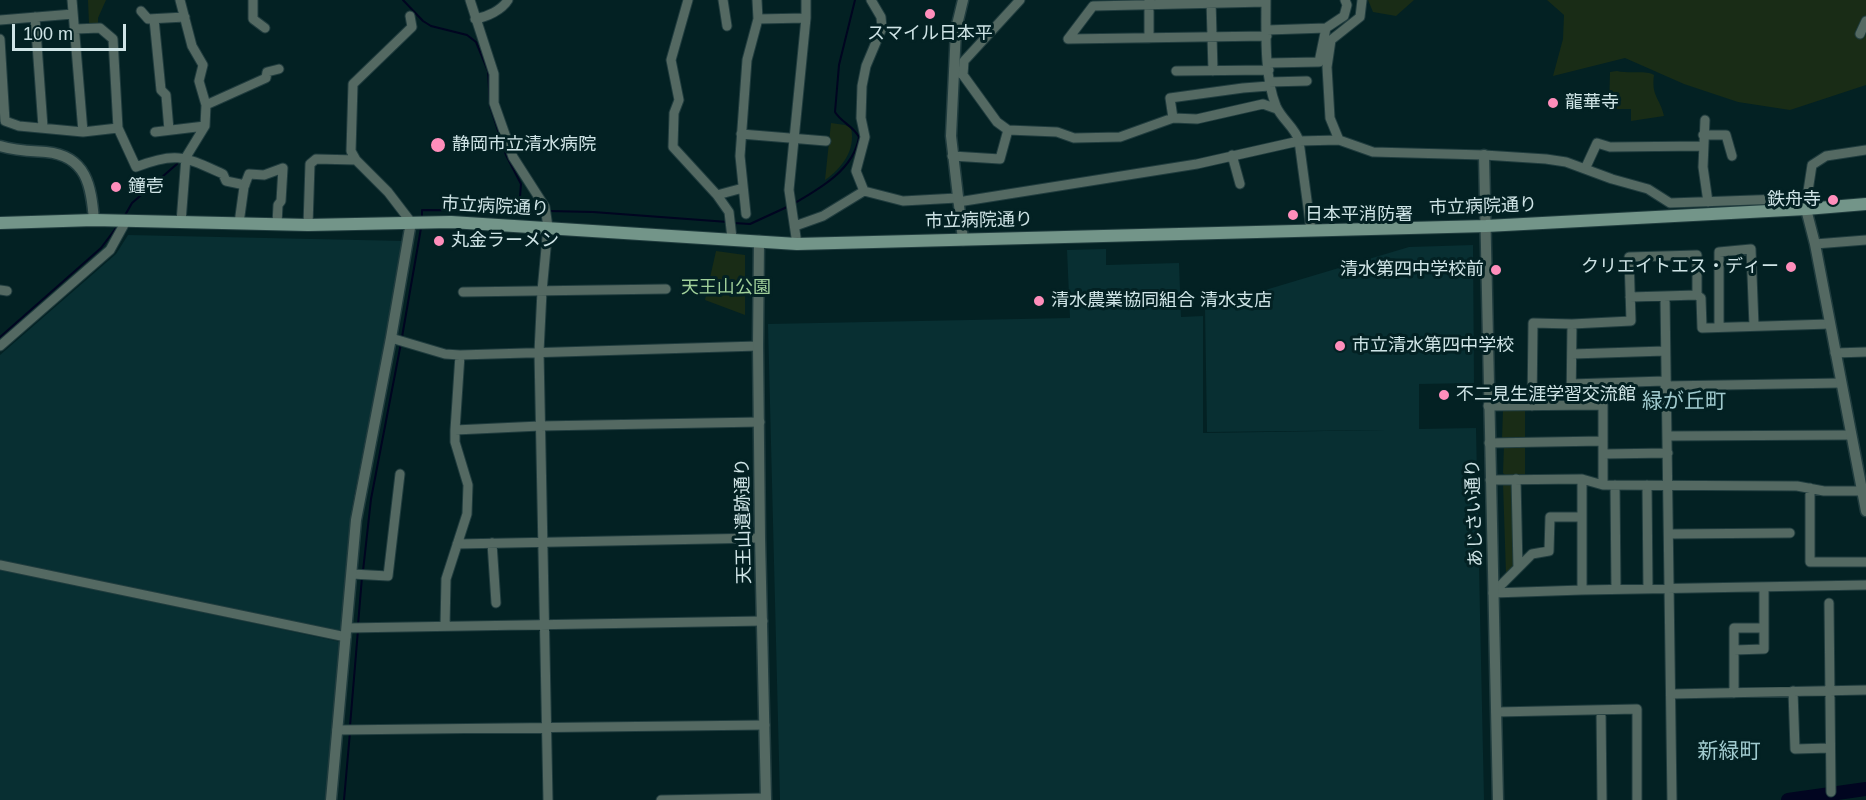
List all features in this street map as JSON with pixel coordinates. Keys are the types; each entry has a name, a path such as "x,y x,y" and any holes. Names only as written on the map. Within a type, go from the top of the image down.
{"main road":[{"name":"市立病院通り","path":"0,222 94,220 308,225 451,222 732,238 797,244 1486,225 1806,205 1866,204"}],"street":[{"path":"72,0 83,132"},
{"path":"180,0 192,46 203,65 199,81 206,105 206,126 186,157 181,222"},
{"path":"253,0 253,19 265,28"},
{"path":"470,0 494,74 494,103 513,157 545,207 548,227 539,352 548,800"},
{"path":"475,19 483,18 505,5 508,0"},
{"path":"688,0 671,60 679,100 674,113 673,147 717,195 729,212 732,238"},
{"path":"723,0 726,26"},
{"path":"746,214 740,156 741,134 747,60 758,19 757,0"},
{"path":"797,244 789,190 806,0"},
{"path":"864,191 856,171 865,137 861,118 862,86 866,66 882,28 881,17 871,0"},
{"path":"963,0 957,28 959,72 952,156 963,240"},
{"path":"959,72 964,61 1020,0"},
{"path":"1311,230 1297,133 1282,117 1269,84 1268,66 1267,33 1266,1 1149,2 1093,6 1068,39 1212,37 1267,33 1326,28 1344,16 1346,0"},
{"path":"1338,140 1330,118 1327,67 1331,40 1360,18 1362,0"},
{"path":"1149,2 1149,38"},
{"path":"1211,2 1212,71"},
{"path":"141,11 148,19 185,17"},
{"path":"0,20 74,14"},
{"path":"331,800 358,510 411,222 388,192 356,160 351,151 353,84 412,27 410,16"},
{"path":"35,17 43,127"},
{"path":"758,19 806,18"},
{"path":"154,19 161,90 166,95 169,130"},
{"path":"1860,34 1866,21"},
{"path":"75,29 100,28 113,39 118,128 136,167 169,158 186,157 223,174 226,181 245,185"},
{"path":"1176,71 1212,71 1319,62 1326,28"},
{"path":"0,39 2,104 6,121 19,126 83,132 118,128"},
{"path":"206,105 266,78 267,72 279,69"},
{"path":"959,72 997,122 1008,130 1057,132 1074,138 1120,137 1173,118 1197,119 1263,105 1277,108"},
{"path":"1173,118 1170,98 1307,81"},
{"path":"1705,120 1703,167 1708,202"},
{"path":"154,132 206,126"},
{"path":"952,156 1000,159 1008,130"},
{"path":"741,134 826,141"},
{"path":"1703,135 1726,135 1732,156"},
{"path":"795,226 823,216 864,191 903,201 958,200 1118,178 1197,164 1232,154 1299,141 1338,140 1373,152 1484,155 1566,162 1648,189 1670,203 1782,199 1806,205"},
{"path":"1585,169 1597,143 1620,147 1703,146"},
{"path":"0,146 14,150 60,155 78,165 88,177 94,220"},
{"path":"1866,150 1826,156 1812,165 1806,205 1851,435 1861,461 1862,490 1866,511"},
{"path":"1232,154 1239,184"},
{"name":"あじさい通り","path":"1484,155 1498,800"},
{"path":"308,225 310,164 316,159 356,160"},
{"path":"239,223 249,174 264,175 283,168 277,224"},
{"path":"717,195 743,188"},
{"path":"0,346 110,250 126,221"},
{"path":"1815,244 1866,240"},
{"name":"天王山遺跡通り","path":"759,241 760,538 766,799"},
{"path":"1719,327 1719,252 1751,249 1754,326"},
{"path":"1532,406 1533,323 1631,321 1629,256 1697,255 1697,295 1701,298 1702,328 1830,324"},
{"path":"463,292 666,289"},
{"path":"1630,297 1697,295"},
{"path":"1665,297 1671,589 1672,800"},
{"path":"1571,405 1572,324"},
{"path":"391,338 445,354 460,355 758,346"},
{"path":"1572,354 1665,351"},
{"path":"1835,353 1866,351"},
{"path":"445,626 446,579 467,514 468,485 455,442 460,355"},
{"path":"1571,384 1841,382"},
{"path":"1488,406 1603,405 1603,485"},
{"path":"455,430 760,422"},
{"path":"1667,436 1851,435"},
{"path":"1489,443 1603,441"},
{"path":"1603,454 1668,453"},
{"path":"352,574 388,576 400,474"},
{"path":"1516,479 1518,568"},
{"path":"1490,480 1582,479 1603,485 1797,486 1824,491 1862,490"},
{"path":"1582,479 1582,590"},
{"path":"1615,485 1616,589"},
{"path":"1647,485 1648,589"},
{"path":"1810,488 1810,562 1866,562"},
{"path":"1493,593 1532,554 1549,551 1550,516 1582,517"},
{"path":"1669,534 1790,533"},
{"path":"457,544 760,538"},
{"path":"492,543 496,603"},
{"path":"0,565 347,632 445,626 763,621"},
{"path":"1493,593 1866,585"},
{"path":"1734,650 1764,649 1764,587"},
{"path":"1829,603 1828,691 1831,792"},
{"path":"1734,693 1734,628 1764,628"},
{"path":"1671,694 1866,690"},
{"path":"1793,691 1795,748 1830,748"},
{"path":"1496,712 1637,709 1637,800"},
{"path":"1601,710 1602,800"},
{"path":"337,730 765,725"},
{"path":"661,800 766,799"}],"shaded area":[{"path":"128,235 405,241 351,511 341,632 0,562 0,355 116,254"},
{"path":"1473,245 1474,383 1419,384 1419,429 1476,428 1484,800 780,800 768,324 1070,318 1067,250 1106,249 1106,265 1179,263 1181,317 1203,316 1203,433 1386,430 1207,432 1205,308 1409,247"},
{"path":"0,569 341,642 327,800 0,800"}],"green space":[{"path":"88,0 106,0 98,23 89,24"},
{"path":"1368,0 1414,0 1396,16 1373,12"},
{"path":"1547,0 1866,0 1866,85 1790,110 1738,102 1684,84 1625,58 1553,76 1563,39 1564,15"},
{"path":"1610,72 1654,75 1655,92 1664,116 1631,121 1631,109 1609,109"},
{"path":"831,123 851,128 852,136 846,158 825,180"},
{"name":"天王山公園","path":"716,251 745,255 745,315 705,300"},
{"path":"1503,410 1525,410 1525,440 1502,440"},
{"path":"1525,444 1525,476 1506,476 1503,473 1504,445"},
{"path":"1503,483 1513,483 1515,568 1506,574"}],"waterway":[{"path":"403,0 431,26 467,35 476,42 488,71 490,106 506,155 521,184 520,197 507,210"},
{"path":"795,203 835,176 851,159 856,148 859,137 835,112 839,65 855,0"},
{"path":"124,217 132,203 177,164"},
{"path":"734,223 750,224 787,207"},
{"path":"422,219 422,210 543,211"},
{"path":"548,211 728,222"},
{"path":"0,337 101,248 119,224"},
{"path":"402,337 421,228"},
{"path":"363,571 371,499 401,343"},
{"path":"358,625 362,577"},
{"path":"350,726 358,630"},
{"path":"344,800 350,732"},
{"path":"1788,800 1866,789"}],"place":[{"name":"スマイル日本平","path":"930,14"},
{"name":"龍華寺","path":"1553,103"},
{"name":"静岡市立清水病院","path":"438,145"},
{"name":"鐘壱","path":"116,187"},
{"name":"鉄舟寺","path":"1833,200"},
{"name":"日本平消防署","path":"1293,215"},
{"name":"丸金ラーメン","path":"439,241"},
{"name":"クリエイトエス・ディー","path":"1791,267"},
{"name":"清水第四中学校前","path":"1496,270"},
{"name":"清水農業協同組合 清水支店","path":"1039,301"},
{"name":"市立清水第四中学校","path":"1340,346"},
{"name":"不二見生涯学習交流館","path":"1444,395"}],"district":[{"name":"緑が丘町","path":"1684,402"},
{"name":"新緑町","path":"1729,752"}]}
